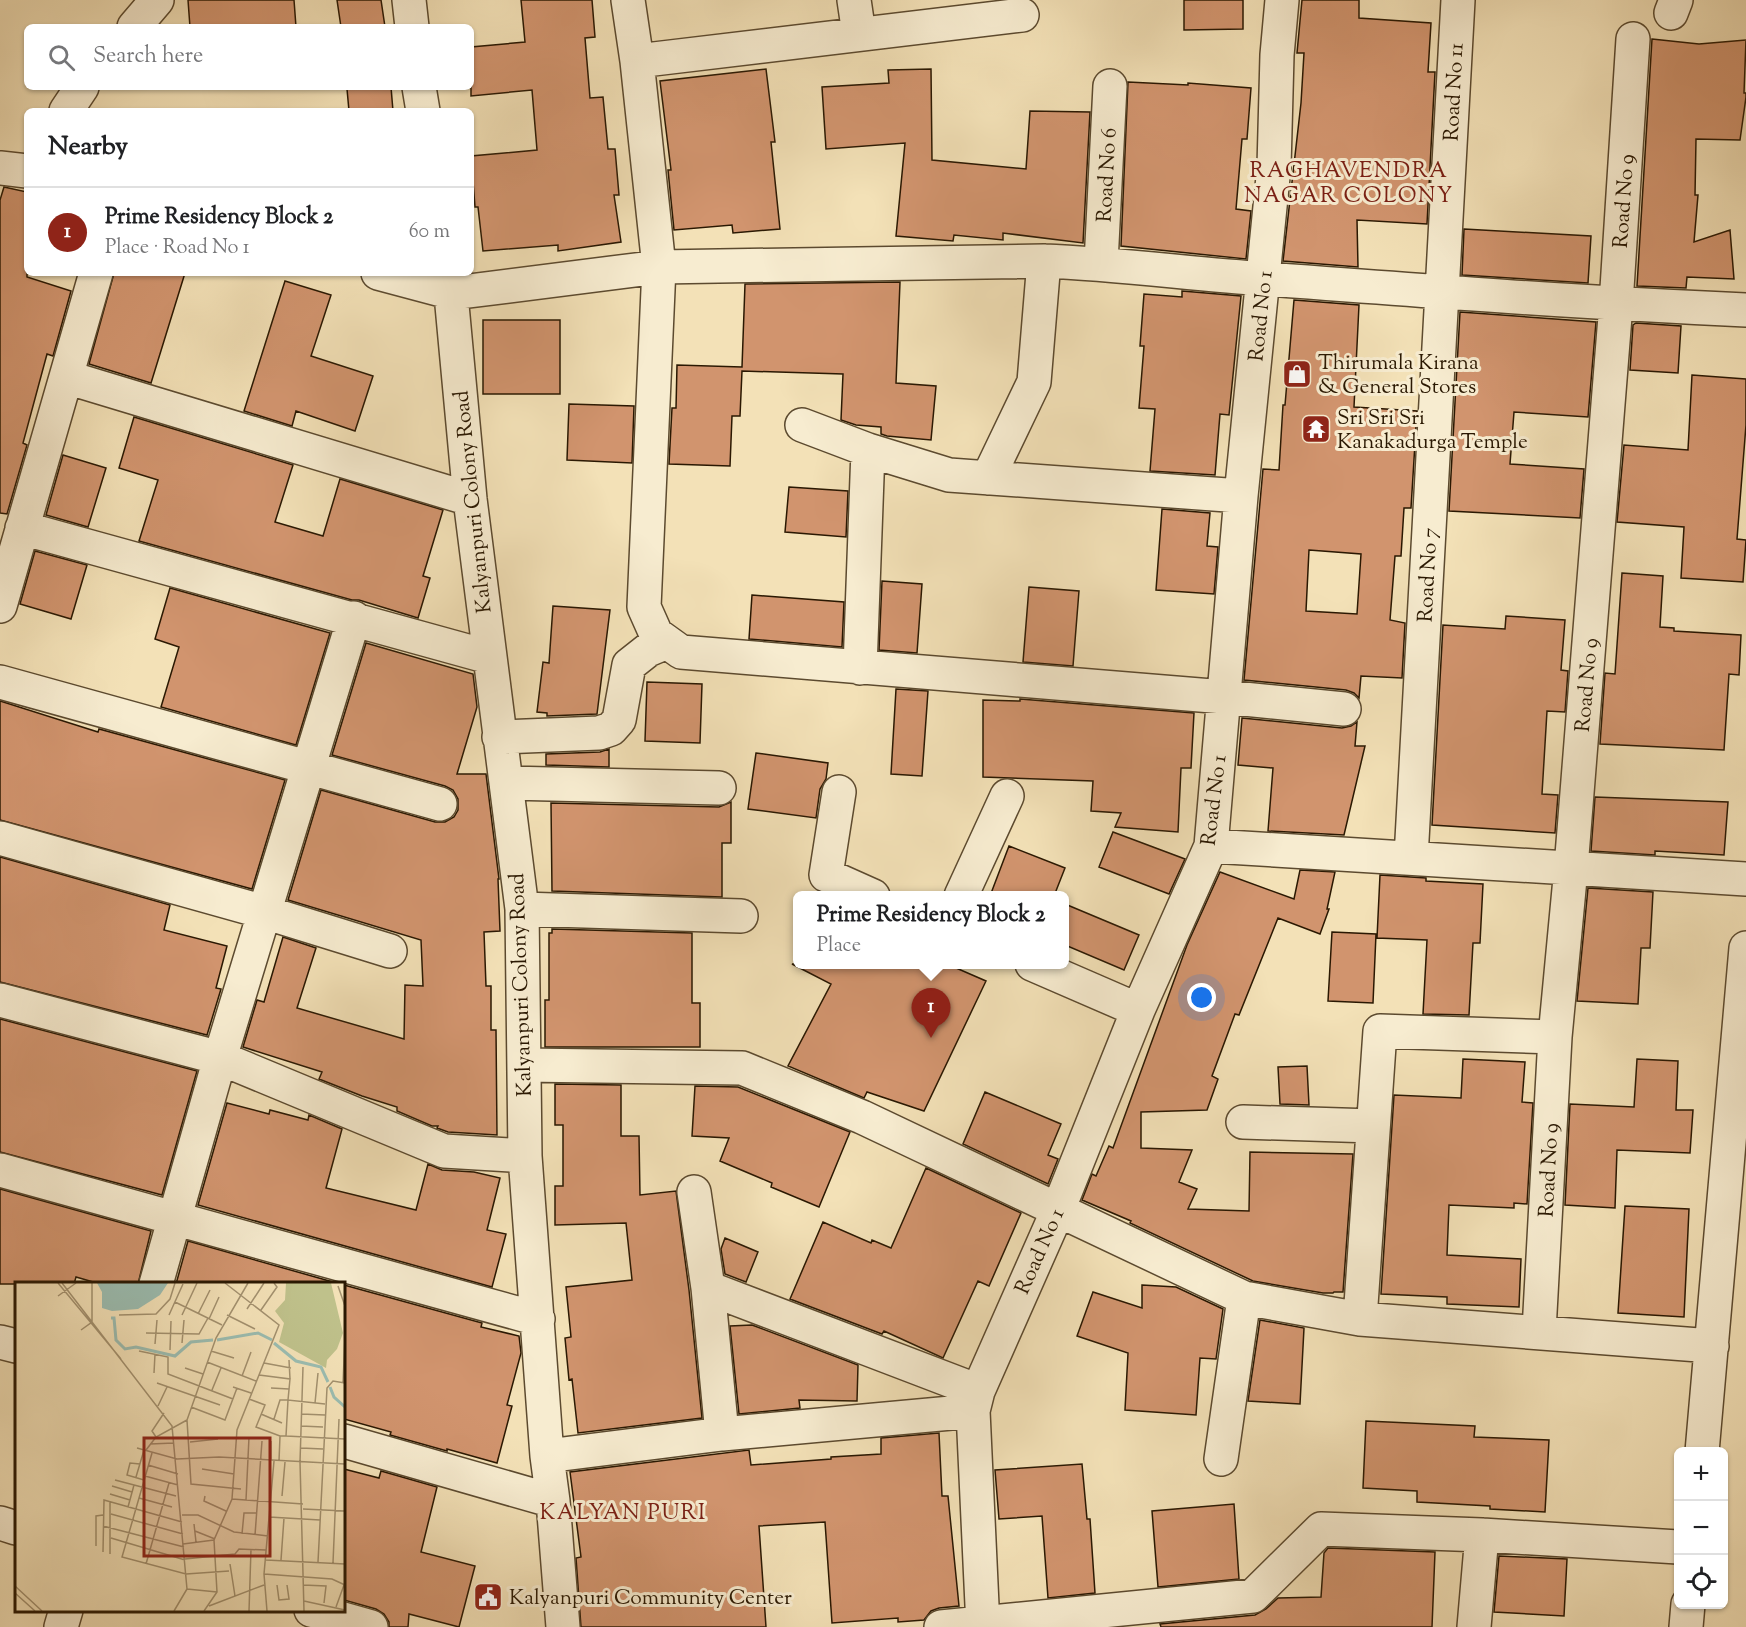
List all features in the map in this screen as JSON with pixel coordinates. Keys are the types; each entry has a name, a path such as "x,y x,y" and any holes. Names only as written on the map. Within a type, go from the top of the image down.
{"street":[{"path":"137,24 157,0"},
{"path":"409,0 412,24"},
{"path":"628,0 637,61 659,267 644,607 656,634 681,652 1344,709"},
{"path":"854,0 859,34"},
{"name":"Road No 1","path":"982,1625 975,1401 1058,1210 1138,1010 1211,846 1240,496 1274,167 1277,55 1282,0"},
{"name":"Road No 11","path":"1442,291 1458,0"},
{"path":"637,61 1022,15"},
{"name":"Road No 9","path":"1539,1331 1555,1037 1571,868 1616,304 1633,39"},
{"name":"Road No 6","path":"1101,263 1110,86"},
{"path":"68,108 80,90"},
{"path":"420,90 422,108"},
{"path":"0,168 24,171"},
{"path":"400,276 451,283 659,267 1044,261 1101,263 1264,279 1616,304 1746,310"},
{"path":"988,478 1035,382 1044,261"},
{"path":"2,588 22,528 95,276"},
{"name":"Kalyanpuri Colony Road","path":"451,283 470,499 522,909 525,1156 547,1456 563,1627"},
{"name":"Road No 7","path":"1411,858 1442,291"},
{"path":"66,377 470,499"},
{"path":"802,425 868,450 949,475 1240,496"},
{"path":"860,668 868,450"},
{"path":"22,528 489,657"},
{"path":"157,1282 220,1058 354,618"},
{"path":"500,737 599,733 611,729 620,720 629,665 648,650 667,642"},
{"path":"0,682 440,804"},
{"path":"506,783 719,788"},
{"path":"839,792 825,875 862,891"},
{"path":"963,891 1007,795"},
{"path":"0,838 264,912 390,951"},
{"path":"1211,846 1746,879"},
{"path":"522,909 741,916"},
{"path":"1702,1447 1740,1088 1746,948"},
{"path":"1044,969 1138,1010"},
{"path":"0,1000 220,1058 444,1151 525,1156"},
{"path":"1360,1318 1380,1031 1555,1037"},
{"path":"524,1065 742,1068 862,1117 1244,1298 1360,1318 1712,1346"},
{"path":"1242,1122 1373,1126"},
{"path":"0,1170 538,1319"},
{"path":"694,1192 708,1288 722,1434"},
{"path":"708,1288 975,1401"},
{"path":"1221,1459 1244,1298"},
{"path":"0,1342 15,1346"},
{"path":"547,1456 975,1401"},
{"path":"345,1441 553,1501"},
{"path":"0,1523 15,1528"},
{"path":"941,1627 982,1625 1253,1596 1321,1529 1674,1546"},
{"path":"1474,1627 1482,1535"},
{"path":"1686,1627 1688,1609"},
{"path":"61,1627 66,1612"},
{"path":"315,1612 371,1627"}],"building":[{"path":"188,0 294,0 296,24 190,24"},
{"path":"337,0 381,0 385,24 341,24"},
{"path":"521,0 592,0 595,37 585,38 590,98 603,97 608,149 615,149 619,195 614,195 621,242 558,251 558,245 483,251 478,207 475,207 474,156 537,150 532,90 471,96 471,90 474,90 474,47 525,42"},
{"path":"1184,0 1243,0 1243,29 1184,30"},
{"path":"1302,0 1359,0 1359,18 1431,23 1428,72 1435,72 1427,224 1357,220 1358,267 1283,261 1301,103 1304,53 1297,53"},
{"path":"1652,39 1699,44 1746,40 1744,93 1746,97 1740,140 1696,139 1695,195 1698,195 1694,242 1730,230 1734,279 1687,277 1686,288 1637,286"},
{"path":"766,69 775,142 771,142 780,229 733,233 732,225 674,230 668,170 671,170 660,81"},
{"path":"931,69 932,160 1026,169 1030,111 1090,112 1083,243 1003,233 1003,240 954,235 953,241 896,236 905,143 826,149 822,87 889,83 888,70"},
{"path":"1128,82 1188,85 1188,83 1251,88 1247,139 1242,139 1236,209 1251,211 1246,259 1121,246"},
{"path":"347,90 391,90 393,108 349,108"},
{"path":"4,187 24,191 24,276 71,291 53,356 47,354 23,443 27,445 7,514 0,513 0,200"},
{"path":"1464,229 1591,236 1588,283 1462,275"},
{"path":"113,276 184,276 151,383 89,364"},
{"path":"285,281 331,295 311,356 373,376 355,431 296,411 292,426 244,411"},
{"path":"900,282 896,383 936,386 931,440 887,436 881,434 881,427 856,425 841,420 843,374 742,371 740,416 732,416 730,466 669,464 672,408 676,408 677,365 742,367 745,284"},
{"path":"1182,291 1241,296 1229,415 1220,414 1215,475 1150,471 1155,409 1139,408 1144,346 1140,346 1144,294 1182,297"},
{"path":"1294,300 1359,305 1354,407 1417,411 1411,508 1404,508 1401,556 1395,556 1390,620 1405,623 1402,678 1361,676 1359,698 1346,690 1244,680 1263,469 1279,470 1283,405 1285,405","holes":["1309,550 1361,554 1357,614 1306,611"]},
{"path":"1460,312 1596,322 1588,417 1514,412 1510,464 1584,469 1580,518 1449,511"},
{"path":"483,320 560,320 560,394 483,394"},
{"path":"1636,323 1681,326 1678,373 1630,370 1633,325"},
{"path":"1692,375 1746,379 1746,425 1737,539 1746,540 1743,582 1681,578 1684,527 1617,522 1624,445 1688,450"},
{"path":"569,404 634,406 632,463 567,460"},
{"path":"134,417 293,465 275,522 323,536 340,479 443,510 423,576 430,578 418,618 139,541 158,480 119,468"},
{"path":"63,455 106,468 88,527 46,515"},
{"path":"789,487 848,491 846,537 785,532"},
{"path":"1162,509 1210,513 1207,546 1218,547 1214,594 1156,590"},
{"path":"35,551 87,565 71,619 20,604"},
{"path":"1622,573 1663,576 1660,627 1674,628 1674,631 1741,635 1739,675 1729,674 1724,750 1600,744 1605,673 1615,674"},
{"path":"882,581 922,584 917,653 879,650"},
{"path":"1029,587 1079,591 1073,666 1023,662"},
{"path":"170,588 330,633 296,745 161,707 179,647 155,639"},
{"path":"752,595 844,602 842,647 749,639"},
{"path":"553,606 610,610 597,714 547,716 547,713 537,712 543,662 549,663"},
{"path":"1506,616 1565,620 1561,670 1568,671 1565,712 1547,711 1542,794 1558,795 1555,833 1432,825 1443,625 1505,629"},
{"path":"366,643 473,674 477,707 457,774 486,774 499,879 500,931 484,932 486,986 491,986 491,1030 496,1030 497,1135 448,1132 397,1111 397,1107 319,1079 322,1072 243,1047 257,1000 264,1002 283,937 316,948 297,1008 404,1039 405,985 423,986 421,940 288,900 321,790 435,822 445,822 454,817 458,810 458,799 453,790 445,786 332,755"},
{"path":"647,682 702,684 700,743 645,741"},
{"path":"896,689 928,691 922,776 891,774"},
{"path":"1020,699 1194,713 1191,768 1181,768 1178,832 1115,827 1121,813 1091,811 1093,781 983,777 983,700 1020,701"},
{"path":"0,701 98,732 99,729 285,780 252,889 0,820"},
{"path":"1242,718 1342,728 1357,722 1355,746 1365,746 1344,835 1268,831 1273,768 1238,765"},
{"path":"609,749 609,767 546,765 546,754 600,752"},
{"path":"756,753 828,763 826,779 820,789 816,818 748,809"},
{"path":"1595,797 1728,802 1724,855 1655,851 1655,855 1591,851"},
{"path":"731,802 731,843 722,843 722,897 552,891 551,803 719,807"},
{"path":"1113,832 1185,859 1169,894 1099,867"},
{"path":"1009,846 1065,868 1056,891 992,891"},
{"path":"0,857 170,905 164,930 227,946 216,988 221,989 207,1035 0,982"},
{"path":"1300,870 1335,872 1327,909 1329,909 1320,934 1278,918 1239,1015 1235,1014 1212,1076 1218,1079 1207,1110 1141,1112 1141,1148 1192,1150 1179,1182 1197,1189 1188,1209 1249,1211 1250,1152 1353,1154 1343,1292 1333,1293 1253,1281 1130,1223 1131,1221 1082,1200 1092,1174 1096,1176 1109,1146 1113,1148 1187,945 1220,872 1294,899"},
{"path":"1380,875 1426,878 1426,881 1483,884 1480,943 1473,943 1469,1015 1423,1014 1427,940 1377,938"},
{"path":"1588,888 1653,892 1650,948 1641,948 1638,1004 1577,1001"},
{"path":"1069,906 1139,935 1124,970 1069,947"},
{"path":"552,929 692,933 692,1003 700,1003 700,1047 545,1047 545,1000 549,1000 549,933 552,933"},
{"path":"1332,932 1376,934 1373,1003 1328,1001"},
{"path":"802,969 958,969 986,981 924,1111 867,1092 864,1098 788,1066 831,984"},
{"path":"0,1019 197,1071 162,1195 0,1152"},
{"path":"1463,1059 1525,1062 1522,1102 1533,1103 1527,1204 1514,1203 1514,1208 1449,1205 1447,1255 1521,1259 1519,1307 1447,1304 1447,1297 1381,1294 1394,1095 1461,1098"},
{"path":"1637,1059 1678,1061 1676,1110 1693,1110 1690,1153 1617,1150 1615,1208 1565,1205 1570,1104 1634,1107"},
{"path":"1307,1066 1309,1105 1280,1104 1278,1067"},
{"path":"555,1084 621,1085 621,1136 639,1136 640,1195 676,1191 702,1418 578,1433 565,1338 571,1337 566,1287 632,1280 626,1223 555,1225 555,1186 563,1186 563,1125 555,1125"},
{"path":"695,1086 738,1087 850,1132 819,1207 771,1187 772,1183 720,1161 729,1138 692,1136"},
{"path":"985,1092 1061,1124 1048,1155 1058,1159 1048,1184 963,1144"},
{"path":"227,1103 269,1114 270,1110 308,1120 309,1115 342,1129 326,1188 416,1210 428,1164 442,1170 474,1172 500,1178 487,1230 506,1234 492,1287 198,1205"},
{"path":"926,1168 1021,1213 989,1286 978,1281 943,1358 884,1331 882,1334 790,1299 823,1222 871,1243 872,1240 891,1248"},
{"path":"0,1189 151,1231 138,1282 93,1282 76,1277 75,1282 0,1284"},
{"path":"1625,1206 1689,1209 1684,1317 1618,1313"},
{"path":"725,1238 758,1252 746,1282 725,1274 721,1249"},
{"path":"188,1241 333,1282 177,1282"},
{"path":"345,1285 482,1323 481,1327 519,1336 521,1353 507,1405 512,1406 497,1463 390,1435 391,1432 345,1419"},
{"path":"1142,1285 1176,1287 1223,1309 1216,1359 1200,1358 1196,1415 1125,1410 1128,1353 1077,1336 1093,1292 1142,1308"},
{"path":"1260,1320 1304,1328 1300,1404 1248,1401"},
{"path":"752,1325 858,1365 857,1401 799,1400 800,1408 739,1414 730,1326"},
{"path":"1366,1421 1475,1426 1474,1437 1549,1440 1545,1512 1417,1502 1417,1491 1363,1488"},
{"path":"939,1433 942,1496 948,1496 959,1606 931,1611 924,1620 898,1622 898,1618 832,1623 825,1522 759,1526 766,1627 581,1627 576,1558 581,1557 570,1472 749,1450 751,1465 881,1454 881,1438"},
{"path":"1082,1464 1087,1519 1090,1519 1095,1593 1048,1598 1042,1516 999,1519 995,1470"},
{"path":"345,1469 379,1478 381,1471 437,1487 421,1552 475,1566 459,1627 409,1614 408,1627 389,1627 384,1614 376,1609 345,1600"},
{"path":"1234,1504 1239,1579 1158,1587 1152,1511"},
{"path":"1328,1548 1435,1552 1432,1627 1161,1627 1160,1624 1255,1615 1278,1598 1321,1597 1324,1553"},
{"path":"1499,1556 1567,1559 1564,1616 1494,1612"}],"place":[{"name":"Thirumala Kirana & General Stores","path":"1297,374"},
{"name":"Sri Sri Sri Kanakadurga Temple","path":"1316,429"},
{"name":"Prime Residency Block 2","path":"931,1038"},
{"name":"Kalyanpuri Community Center","path":"488,1597"}],"district":[{"name":"RAGHAVENDRA NAGAR COLONY","path":"1349,182"},
{"name":"KALYAN PURI","path":"623,1511"}]}
